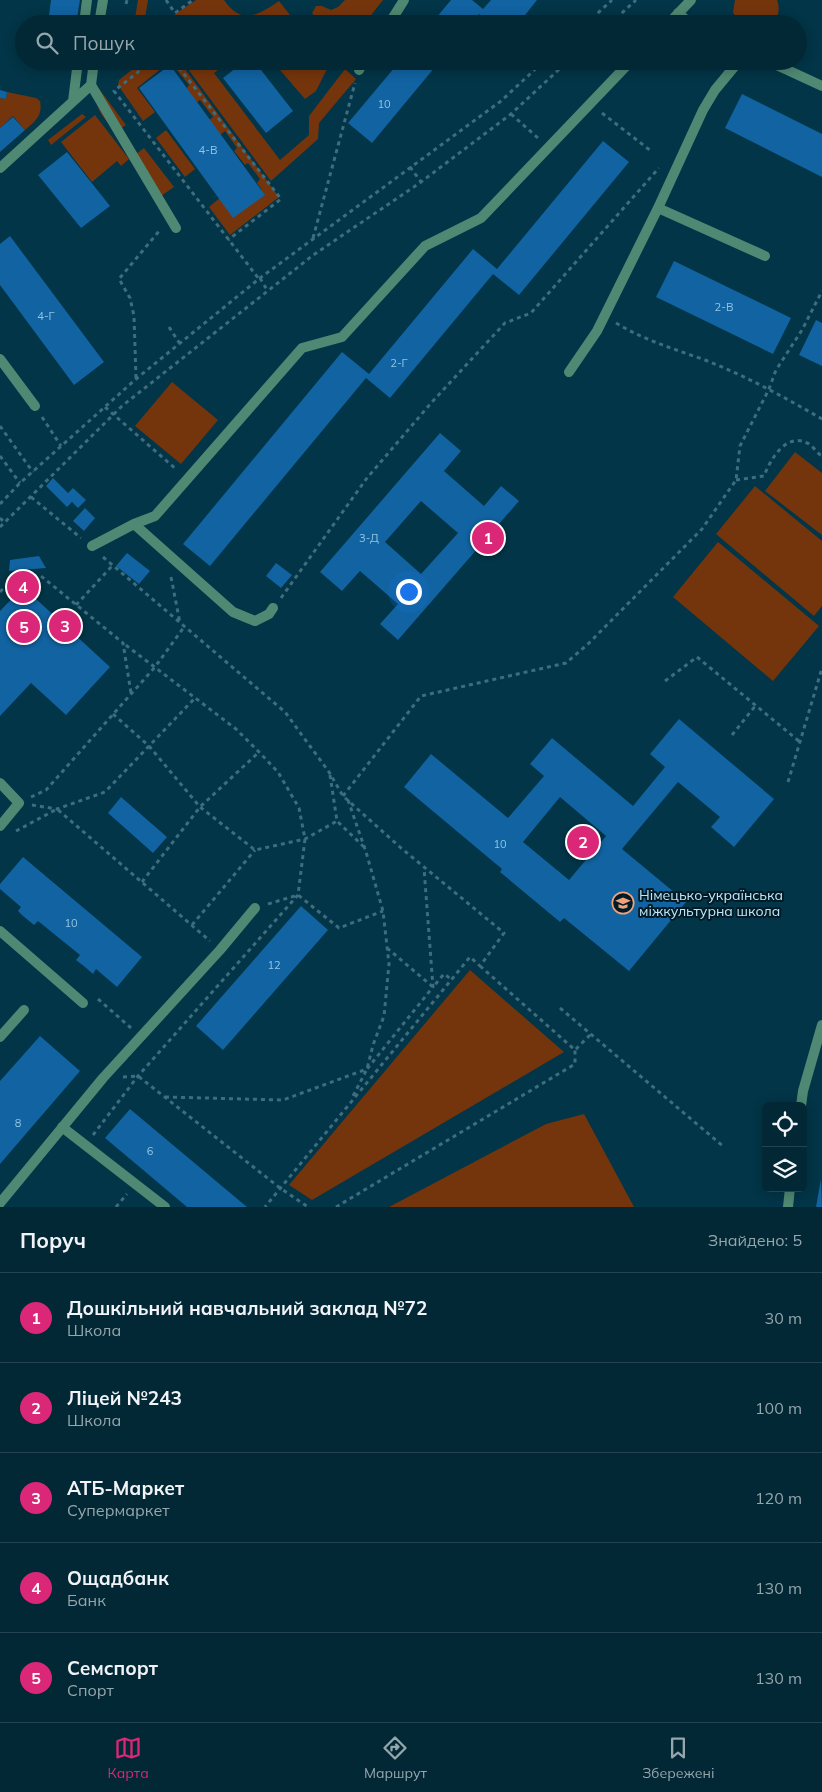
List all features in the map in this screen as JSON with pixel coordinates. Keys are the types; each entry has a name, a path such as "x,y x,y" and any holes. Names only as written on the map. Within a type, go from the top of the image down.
{"street":[{"path":"85,15 87,0"},
{"path":"100,15 103,0"},
{"path":"395,15 404,0"},
{"path":"680,15 678,13 691,0"},
{"path":"73,101 77,70"},
{"path":"0,168 90,85 92,70"},
{"path":"92,546 134,524 155,516 302,348 342,338 425,246 481,218 622,70"},
{"path":"569,372 597,331 658,208 703,110 715,90 732,70"},
{"path":"787,70 822,86"},
{"path":"90,85 176,228"},
{"path":"658,208 765,256"},
{"path":"0,359 35,406"},
{"path":"134,524 233,612 255,621 269,614 273,608"},
{"path":"0,783 19,803 0,826"},
{"path":"0,1203 103,1078 220,950 255,908"},
{"path":"0,931 83,1003"},
{"path":"0,1037 24,1010"},
{"path":"802,1102 822,1025"},
{"path":"62,1127 165,1207"},
{"path":"788,1207 790,1192"}],"path":[{"path":"166,0 175,13 193,0"},
{"path":"596,15 612,0"},
{"path":"620,15 636,0"},
{"path":"141,70 114,91 228,240 260,278 267,290"},
{"path":"181,70 280,199 228,240"},
{"path":"313,238 361,70"},
{"path":"0,504 20,483 136,379 260,278 501,101 534,70"},
{"path":"0,527 114,414 267,290 312,256 421,182 511,114 558,70"},
{"path":"596,108 650,151"},
{"path":"511,114 540,141"},
{"path":"273,608 367,478 432,402 504,323 531,313 662,165"},
{"path":"410,167 421,182"},
{"path":"136,379 134,316 130,298 119,279 170,218"},
{"path":"343,796 420,696 566,663 588,644 702,529 736,480 740,446 769,389 776,370 802,330 822,291"},
{"path":"613,321 633,333 665,347 706,361 769,389 822,419"},
{"path":"169,327 180,344"},
{"path":"35,406 61,446"},
{"path":"105,407 187,479"},
{"path":"0,426 33,472"},
{"path":"736,480 764,476 769,464 779,450 783,446 796,441 807,442 822,456"},
{"path":"0,456 20,483"},
{"path":"31,497 92,546 285,712 329,772 343,796 424,867 504,933 480,966"},
{"path":"0,518 4,522"},
{"path":"167,554 180,623"},
{"path":"76,604 113,565"},
{"path":"0,592 15,576 42,576 123,643 236,729 278,772 299,808 306,839 298,895 138,1076 85,1145"},
{"path":"19,803 46,790 154,667 184,626"},
{"path":"123,643 131,694"},
{"path":"665,682 697,657 800,742"},
{"path":"788,782 822,668"},
{"path":"15,832 57,809 105,792 195,698"},
{"path":"732,735 756,705"},
{"path":"113,714 149,746 200,807 255,850"},
{"path":"142,882 200,807 259,752"},
{"path":"329,772 336,821 364,847"},
{"path":"348,800 383,911 389,964 384,1016 373,1045 367,1070"},
{"path":"19,803 57,809 220,950"},
{"path":"192,925 255,850 306,839 336,821"},
{"path":"424,867 433,987"},
{"path":"255,908 298,895"},
{"path":"298,895 339,928 383,911"},
{"path":"387,948 433,987"},
{"path":"265,1207 470,957 575,1050"},
{"path":"349,1104 367,1070 433,987 444,974 451,979"},
{"path":"560,1008 724,1147"},
{"path":"336,1207 575,1064 575,1050 591,1034"},
{"path":"166,1097 283,1100 367,1070"},
{"path":"138,1076 280,1188 308,1207"}],"shaded area":[{"path":"138,0 148,0 146,15 136,15"},
{"path":"196,0 224,0 237,13 244,15 176,15"},
{"path":"345,0 383,0 371,15 313,15 312,13 316,6 322,6 331,10 338,7"},
{"path":"735,0 777,0 779,9 778,15 734,15 733,12"},
{"path":"279,1 290,15 254,15 257,14"},
{"path":"132,70 160,70 137,88 155,112 143,121 118,85 119,80"},
{"path":"177,70 186,70 279,197 230,235 209,207 221,197 233,214 262,190 257,183 260,179 248,163 245,165 234,151 237,148 225,131 220,135 209,120 213,117 200,100 196,103 186,89 189,85"},
{"path":"189,70 218,70 214,73 280,160 309,135 309,116 344,70 356,79 319,123 318,139 271,181"},
{"path":"280,70 327,70 316,91 305,99"},
{"path":"97,86 126,125 115,132 102,115 98,106"},
{"path":"7,92 36,98 40,101 39,114 35,121 25,130 13,116 0,128 0,98 6,99"},
{"path":"82,114 86,117 51,145 48,140"},
{"path":"95,115 129,159 121,166 117,161 92,182 61,142"},
{"path":"166,130 195,169 185,177 156,138"},
{"path":"144,148 174,187 161,196 132,157"},
{"path":"172,382 218,420 181,464 135,426"},
{"path":"795,452 822,473 822,535 765,491"},
{"path":"755,486 822,541 822,606 814,616 716,534"},
{"path":"718,542 819,626 773,681 673,597"},
{"path":"470,970 564,1052 312,1200 289,1185"},
{"path":"584,1114 634,1207 389,1207 546,1124"}],"building":[{"path":"51,0 80,0 78,15 49,15"},
{"path":"451,0 472,0 483,9 491,0 537,0 525,15 438,15"},
{"path":"163,70 174,70 265,195 233,218 139,88"},
{"path":"233,70 261,70 293,111 266,133 223,78"},
{"path":"392,70 433,70 372,143 348,123"},
{"path":"0,90 7,92 6,99 0,98"},
{"path":"742,94 822,134 822,177 725,128"},
{"path":"13,117 25,130 0,152 0,128"},
{"path":"603,141 629,162 519,295 493,274 390,398 366,378 210,566 183,544 342,352 369,374 473,249 497,269"},
{"path":"67,152 110,206 81,228 38,175"},
{"path":"10,236 104,362 74,385 0,285 0,244"},
{"path":"674,261 791,318 773,354 656,297"},
{"path":"816,320 822,323 822,366 799,355"},
{"path":"440,433 461,451 444,471 484,506 501,486 519,501 398,640 380,624 398,604 360,571 342,591 320,572","holes":["421,501 458,533 421,574 385,542"]},
{"path":"53,478 68,493 73,488 86,500 78,508 72,502 67,507 46,486"},
{"path":"85,508 95,518 84,531 73,521"},
{"path":"127,553 150,571 139,584 116,566"},
{"path":"39,556 46,568 9,571 10,560"},
{"path":"276,563 292,575 281,588 266,576"},
{"path":"23,587 110,667 66,715 31,683 0,716 0,611"},
{"path":"679,719 774,799 734,847 711,827 720,817 678,782 622,849 686,902 629,971 564,918 560,922 500,872 502,869 404,787 431,754 508,818 544,776 530,764 552,738 633,806 665,767 650,754","holes":["560,797 606,836 569,880 523,842"]},
{"path":"121,797 167,837 153,853 108,813"},
{"path":"23,857 142,957 117,987 96,969 93,974 76,960 80,955 38,921 34,925 23,916 18,911 21,907 0,889 0,884"},
{"path":"301,906 328,930 223,1050 196,1026"},
{"path":"40,1036 80,1071 0,1164 0,1081"},
{"path":"130,1109 247,1207 187,1207 105,1138"},
{"path":"821,1179 822,1207 816,1207"}],"place":[{"name":"Дошкільний навчальний заклад №72","path":"488,538"},
{"name":"Ощадбанк","path":"23,587"},
{"name":"АТБ-Маркет","path":"65,626"},
{"name":"Семспорт","path":"24,627"},
{"name":"Ліцей №243","path":"583,842"},
{"name":"Німецько-українська міжкультурна школа","path":"623,903"}]}
